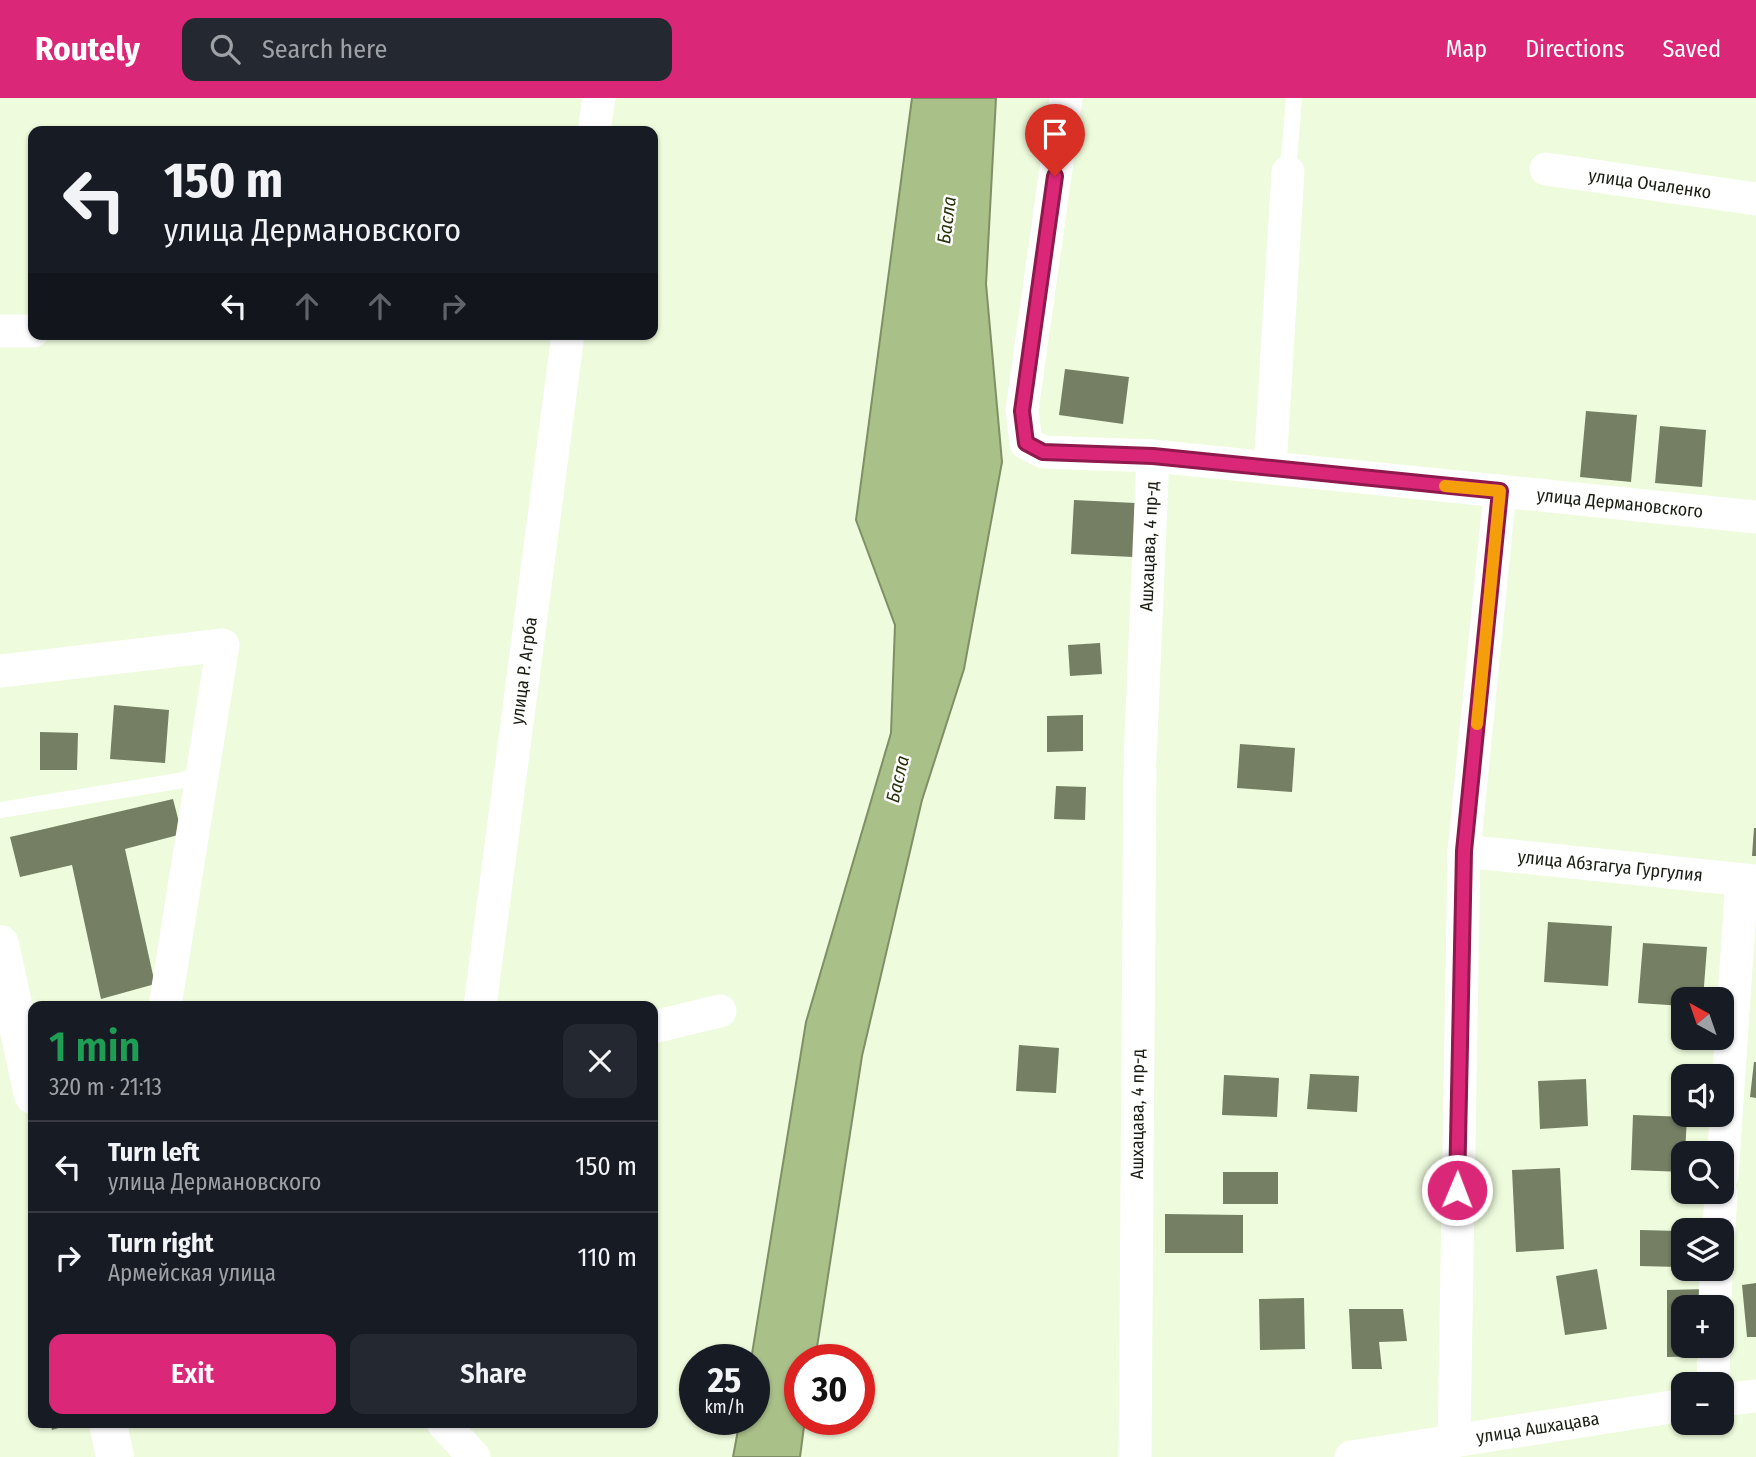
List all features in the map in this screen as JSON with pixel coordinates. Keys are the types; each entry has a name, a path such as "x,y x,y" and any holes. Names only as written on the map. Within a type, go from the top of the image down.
{"street":[{"path":"595,126 599,98"},
{"name":"улица Дермановского","path":"1066,98 1022,411 1026,443 1043,452 1153,456 1756,517"},
{"name":"улица Очаленко","path":"1546,169 1756,199"},
{"path":"1270,468 1288,172"},
{"path":"0,331 28,331"},
{"name":"улица Р. Агрба","path":"481,1001 567,340"},
{"name":"Ашхацава, 4 пр-д","path":"1135,1457 1140,766 1153,456"},
{"path":"1454,1441 1464,851 1500,491"},
{"path":"0,671 223,645 165,1001"},
{"name":"улица Абзгагуа Гургулия","path":"1464,851 1749,881"},
{"path":"1725,1141 1749,881"},
{"path":"0,944 28,1072"},
{"path":"658,1026 720,1011"},
{"path":"1734,1399 1756,1396"},
{"name":"улица Ашхацава","path":"1351,1457 1671,1407"},
{"path":"109,1428 115,1457"},
{"path":"448,1428 474,1457"}],"lane":[{"path":"1288,172 1294,98"},
{"path":"0,810 202,775"}],"water":[{"name":"Басла","path":"912,98 996,98 986,284 1002,462 964,669 922,800 862,1056 817,1344 784,1344 784,1435 803,1435 800,1457 733,1457 737,1435 770,1435 770,1344 754,1344 806,1022 891,733 895,625 856,520"}],"building":[{"path":"1065,369 1129,377 1123,424 1059,415"},
{"path":"1586,411 1637,415 1631,482 1580,477"},
{"path":"1660,426 1706,430 1702,487 1655,483"},
{"path":"1074,500 1135,503 1133,557 1071,554"},
{"path":"1100,643 1102,674 1070,676 1068,645"},
{"path":"114,705 169,710 165,763 110,759"},
{"path":"1083,715 1083,751 1047,752 1047,716"},
{"path":"40,732 78,733 77,770 40,770"},
{"path":"1240,744 1295,748 1292,792 1237,788"},
{"path":"1056,786 1086,787 1085,820 1054,819"},
{"path":"173,799 182,834 125,849 155,984 101,999 72,865 20,877 10,837"},
{"path":"1754,828 1756,856 1752,856"},
{"path":"1548,922 1612,926 1608,986 1544,982"},
{"path":"1643,943 1707,947 1704,987 1671,987 1671,1005 1638,1003"},
{"path":"1019,1045 1059,1048 1056,1093 1016,1091"},
{"path":"1756,1062 1756,1098 1750,1097"},
{"path":"1310,1074 1359,1076 1357,1112 1307,1109"},
{"path":"1224,1075 1279,1078 1277,1117 1222,1115"},
{"path":"1586,1079 1588,1126 1540,1129 1538,1081"},
{"path":"1633,1115 1671,1116 1671,1127 1686,1127 1686,1141 1671,1141 1671,1172 1631,1170"},
{"path":"1560,1168 1564,1249 1516,1252 1512,1170"},
{"path":"1223,1172 1278,1172 1278,1204 1223,1204"},
{"path":"1165,1214 1243,1215 1243,1253 1165,1253"},
{"path":"1640,1230 1671,1231 1671,1267 1640,1266"},
{"path":"1597,1269 1607,1329 1565,1335 1556,1276"},
{"path":"1756,1283 1756,1337 1747,1337 1742,1285"},
{"path":"1707,1289 1707,1295 1671,1295 1671,1357 1667,1357 1667,1290"},
{"path":"1304,1298 1305,1349 1260,1350 1259,1299"},
{"path":"1349,1309 1403,1309 1407,1341 1379,1342 1382,1369 1352,1369"}],"slow traffic":[{"path":"1445,486 1500,491 1477,724"}],"route":[{"path":"1055,176 1022,411 1026,443 1043,452 1153,456 1500,491 1464,851 1457,1190"}]}
